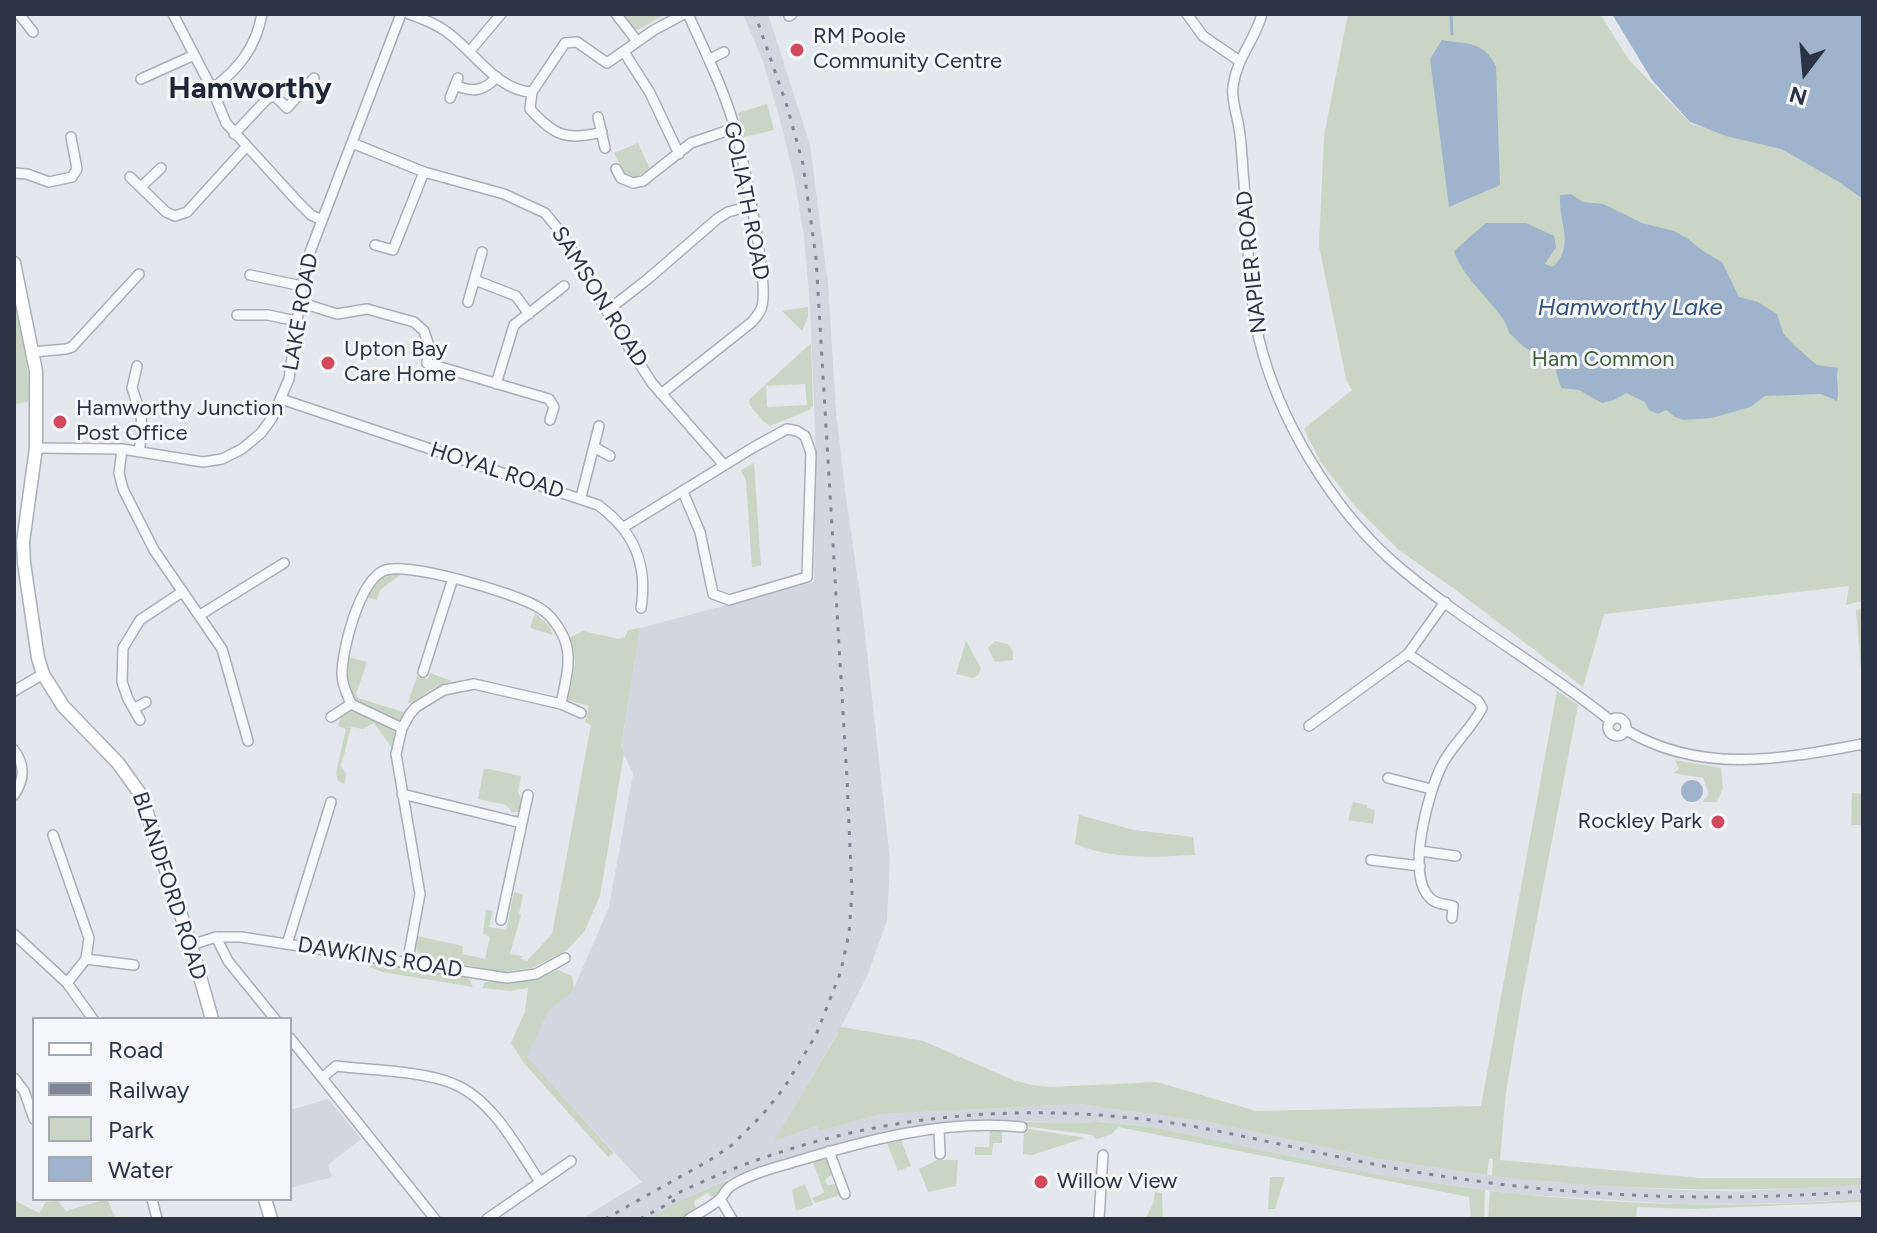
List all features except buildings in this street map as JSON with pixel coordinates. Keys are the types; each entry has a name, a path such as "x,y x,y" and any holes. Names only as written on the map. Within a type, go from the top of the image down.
{"main road":[{"name":"BLANDFORD ROAD","path":"14,263 33,352 37,390 36,448 26,517 24,563 35,642 43,674 63,706 118,763 141,795 211,1017"}],"street":[{"path":"19,14 33,32"},
{"path":"173,14 226,123 298,202 311,215 322,220"},
{"path":"212,89 230,75 246,56 254,43 262,14"},
{"name":"LAKE ROAD","path":"36,448 122,449 203,462 222,459 242,449 261,433 281,399 293,363 296,321 310,252 401,14"},
{"path":"409,14 445,30 497,77 532,92"},
{"path":"470,51 501,14"},
{"path":"616,14 637,41"},
{"path":"602,132 581,138 564,136 530,109 532,92 562,46 569,42 579,43 605,63 686,14"},
{"name":"GOLIATH ROAD","path":"661,394 752,322 762,306 762,282 735,128 710,59 686,14"},
{"path":"1187,14 1203,36 1238,60 1258,29 1262,14"},
{"path":"624,52 650,93 679,154"},
{"path":"710,59 724,52"},
{"path":"141,79 194,55"},
{"name":"NAPIER ROAD","path":"1238,60 1232,94 1239,130 1249,273 1259,338 1279,402 1322,479 1390,559 1500,643 1574,691 1611,721 1622,719 1626,730 1650,744 1726,761 1785,758 1863,744"},
{"path":"450,98 457,82 477,91 487,88 497,77"},
{"path":"234,134 268,98 275,96 287,108 314,78"},
{"path":"598,117 605,148"},
{"path":"616,169 621,178 633,183 643,181 691,143 735,128"},
{"path":"14,173 49,182 72,177 77,169 71,137"},
{"name":"SAMSON ROAD","path":"352,143 424,172 504,194 545,213 563,235 607,311 661,394 724,465"},
{"path":"130,177 166,212 175,216 187,212 246,147"},
{"path":"142,186 161,168"},
{"path":"375,245 393,250 424,172"},
{"path":"630,194 633,183"},
{"path":"607,311 717,219 728,212 750,206"},
{"path":"468,302 482,252"},
{"path":"33,352 72,347 139,274"},
{"path":"250,275 302,286"},
{"path":"475,280 516,296 529,314"},
{"path":"496,384 514,325 564,286"},
{"path":"299,302 337,314 367,309 414,322 424,331 429,346 427,363 549,399 554,407 550,420"},
{"path":"237,315 268,315 296,321"},
{"path":"137,366 132,388 141,415 139,452"},
{"name":"HOYAL ROAD","path":"281,399 598,505 624,527 643,572 641,608"},
{"path":"581,497 599,426"},
{"path":"624,527 787,429 797,431 805,436 811,453 807,577 729,600 713,594 700,532 683,492"},
{"path":"594,447 610,456"},
{"path":"122,449 119,473 123,489 154,550 222,649 248,741"},
{"path":"200,615 283,563"},
{"path":"402,728 351,704 341,678 360,596 372,579 386,569 408,569 453,578 539,607 555,622 563,636 568,656 561,704"},
{"path":"423,672 453,578"},
{"path":"140,720 122,682 123,648 140,620 182,592"},
{"path":"1309,726 1408,654 1445,602"},
{"path":"1408,654 1478,701 1482,708 1445,760 1431,789 1420,851 1427,895 1432,901 1453,906 1452,918"},
{"path":"14,691 43,674"},
{"path":"407,964 420,894 396,754 402,728 416,707 444,690 464,685 487,685 561,704 581,713"},
{"path":"135,708 146,702"},
{"path":"331,717 351,704"},
{"path":"14,750 23,772 14,795"},
{"path":"1388,778 1431,789"},
{"path":"402,794 521,823"},
{"path":"501,920 528,795"},
{"path":"287,944 331,802"},
{"path":"53,835 89,938 86,959 67,983"},
{"path":"1420,851 1456,856"},
{"path":"1371,860 1420,866"},
{"path":"14,934 67,983 92,1017"},
{"path":"216,937 228,961 273,1017"},
{"name":"DAWKINS ROAD","path":"191,945 216,937 241,937 515,978 536,974 565,958"},
{"path":"86,959 134,965"},
{"path":"292,1040 435,1219"},
{"path":"322,1078 336,1066 453,1083 488,1110 540,1182"},
{"path":"14,1078 24,1091 32,1113"},
{"path":"689,1219 720,1199 729,1187 829,1151 873,1139 939,1129 999,1124 1022,1127"},
{"path":"939,1129 940,1154"},
{"path":"829,1151 845,1194"},
{"path":"1099,1219 1103,1155"},
{"path":"487,1219 571,1161"},
{"path":"720,1199 732,1219"}],"shaded area":[{"path":"743,14 768,14 810,145 828,284 836,411 890,860 887,920 868,974 775,1140 818,1126 819,1131 882,1114 1080,1104 1209,1122 1379,1159 1487,1175 1674,1190 1741,1191 1863,1185 1863,1199 1679,1204 1515,1194 1380,1175 1153,1127 1099,1121 1023,1121 946,1125 862,1138 775,1162 723,1181 649,1219 581,1219 642,1182 526,1057 549,1010 574,988 609,907 633,774 621,748 640,628 814,582 816,456 804,237 782,127 763,61"},
{"path":"328,1099 361,1139 328,1165 332,1177 292,1187 292,1109"}],"green space":[{"path":"622,14 665,14 638,30 630,27"},
{"name":"Ham Common","path":"1348,14 1600,14 1629,60 1691,124 1781,149 1839,182 1863,191 1863,601 1846,605 1849,586 1604,614 1583,687 1399,550 1354,505 1320,461 1304,429 1352,390 1346,379 1319,246 1324,136"},
{"path":"767,104 774,130 744,137 738,113"},
{"path":"638,143 650,169 636,177 626,177 614,153"},
{"path":"14,297 25,349 28,402 14,404"},
{"path":"808,307 808,317 802,331 782,311"},
{"path":"811,343 813,406 809,410 770,426 749,404 750,399","holes":["805,384 807,405 767,407 766,386"]},
{"path":"754,463 761,566 752,567 746,481 741,470"},
{"path":"408,569 380,590 377,600 360,596 372,579"},
{"path":"1863,609 1863,692 1856,610"},
{"path":"535,613 549,626 553,635 530,628"},
{"path":"640,628 621,747 624,753 600,896 584,932 567,950 532,968 504,972 421,957 416,947 417,936 463,946 462,954 485,959 490,937 483,934 486,910 493,911 489,927 506,930 514,892 523,895 510,954 522,956 521,959 527,961 552,934 591,725 585,722 589,706 568,700 575,662 569,638 583,631 619,639 625,637 628,630"},
{"path":"966,641 981,668 973,678 956,674"},
{"path":"995,641 1008,644 1013,660 995,662 988,648"},
{"path":"345,656 367,662 356,694 358,698 410,714 396,754 374,723 363,729 351,727 341,766 346,774 345,784 338,781 336,772 346,729 338,726 342,710 351,704 341,678"},
{"path":"430,673 452,681 408,702 417,676 428,679"},
{"path":"1557,691 1578,705 1523,991 1506,1092 1500,1160 1701,1178 1863,1178 1863,1185 1678,1189 1492,1176 1493,1159 1489,1159 1487,1175 1379,1159 1209,1122 1080,1104 882,1114 819,1131 817,1126 774,1141 838,1033 836,1030 841,1027 923,1041 1013,1080 1032,1085 1051,1087 1157,1082 1256,1111 1481,1106"},
{"path":"1675,760 1721,768 1723,788 1717,802 1702,802 1709,794 1703,778 1673,773 1679,769"},
{"path":"484,768 521,776 518,791 523,804 518,812 512,812 506,805 478,799"},
{"path":"1852,793 1863,794 1863,825 1851,825"},
{"path":"1353,802 1375,810 1373,824 1348,820"},
{"path":"1079,815 1134,830 1193,837 1195,855 1135,856 1105,853 1075,844"},
{"path":"362,959 468,978 473,987 382,972 362,963"},
{"path":"558,970 572,976 574,988 549,1010 527,1057 614,1153 608,1157 523,1062 511,1043 525,1011 528,988 511,991 482,988 485,982 523,981"},
{"path":"1094,1121 1153,1127 1380,1175 1485,1190 1484,1219 1471,1219 1469,1197 1118,1127 1112,1134 1097,1139 1092,1135 1024,1126 1025,1122"},
{"path":"990,1127 1002,1128 1002,1143 993,1143 992,1155 975,1155 975,1147 989,1147"},
{"path":"1024,1128 1085,1138 1032,1155 1023,1154"},
{"path":"901,1140 911,1166 898,1171 887,1143"},
{"path":"826,1156 833,1173 825,1180 828,1185 837,1184 843,1194 815,1203 812,1198 824,1193 813,1162 799,1167 798,1164"},
{"path":"937,1160 958,1160 956,1186 928,1192 919,1169"},
{"path":"1270,1177 1285,1177 1275,1209 1268,1209"},
{"path":"727,1180 720,1193 711,1197 708,1193 694,1201 696,1210 682,1219 649,1219 675,1203"},
{"path":"805,1184 813,1205 796,1211 792,1190"},
{"path":"1490,1191 1583,1200 1676,1204 1770,1204 1863,1199 1863,1202 1693,1209 1637,1207 1636,1218 1488,1219"},
{"path":"1155,1192 1162,1193 1163,1219 1145,1219 1153,1204"},
{"path":"14,1200 39,1213 46,1202 58,1201 66,1211 108,1201 116,1219 14,1219"}],"water":[{"path":"1612,14 1863,14 1863,199 1781,149 1726,136 1690,122 1652,80"},
{"path":"1442,40 1480,48 1496,66 1500,185 1449,207 1430,59"},
{"name":"Hamworthy Lake","path":"1571,194 1583,202 1603,204 1642,223 1674,231 1722,262 1739,297 1758,302 1777,314 1783,333 1817,365 1838,368 1837,401 1821,394 1765,396 1750,407 1712,418 1683,420 1666,410 1658,414 1649,410 1645,402 1626,393 1602,403 1579,390 1561,388 1555,367 1509,333 1501,315 1466,274 1454,251 1486,223 1526,223 1554,236 1556,247 1545,264 1553,267 1560,259 1565,242 1560,195"},
{"path":"1692,780 1700,783 1703,791 1700,799 1692,802 1684,799 1681,791 1684,783"}],"waterway":[{"path":"1451,14 1452,34"}],"railway":[{"path":"605,1219 710,1160 732,1145 763,1114 784,1088 816,1035 841,971 849,933 852,893 847,779 816,258 803,164 787,106 755,14"},
{"path":"668,1198 730,1170 858,1131 924,1120 990,1114 1056,1113 1124,1117 1191,1126 1422,1173 1556,1190 1709,1197 1863,1191"},
{"path":"640,1219 679,1198"}],"place":[{"name":"RM Poole Community Centre","path":"797,50"},
{"name":"Upton Bay Care Home","path":"328,363"},
{"name":"Hamworthy Junction Post Office","path":"60,422"},
{"name":"Rockley Park","path":"1718,822"},
{"name":"Willow View","path":"1041,1182"}],"district":[{"name":"Hamworthy","path":"250,89"}]}
